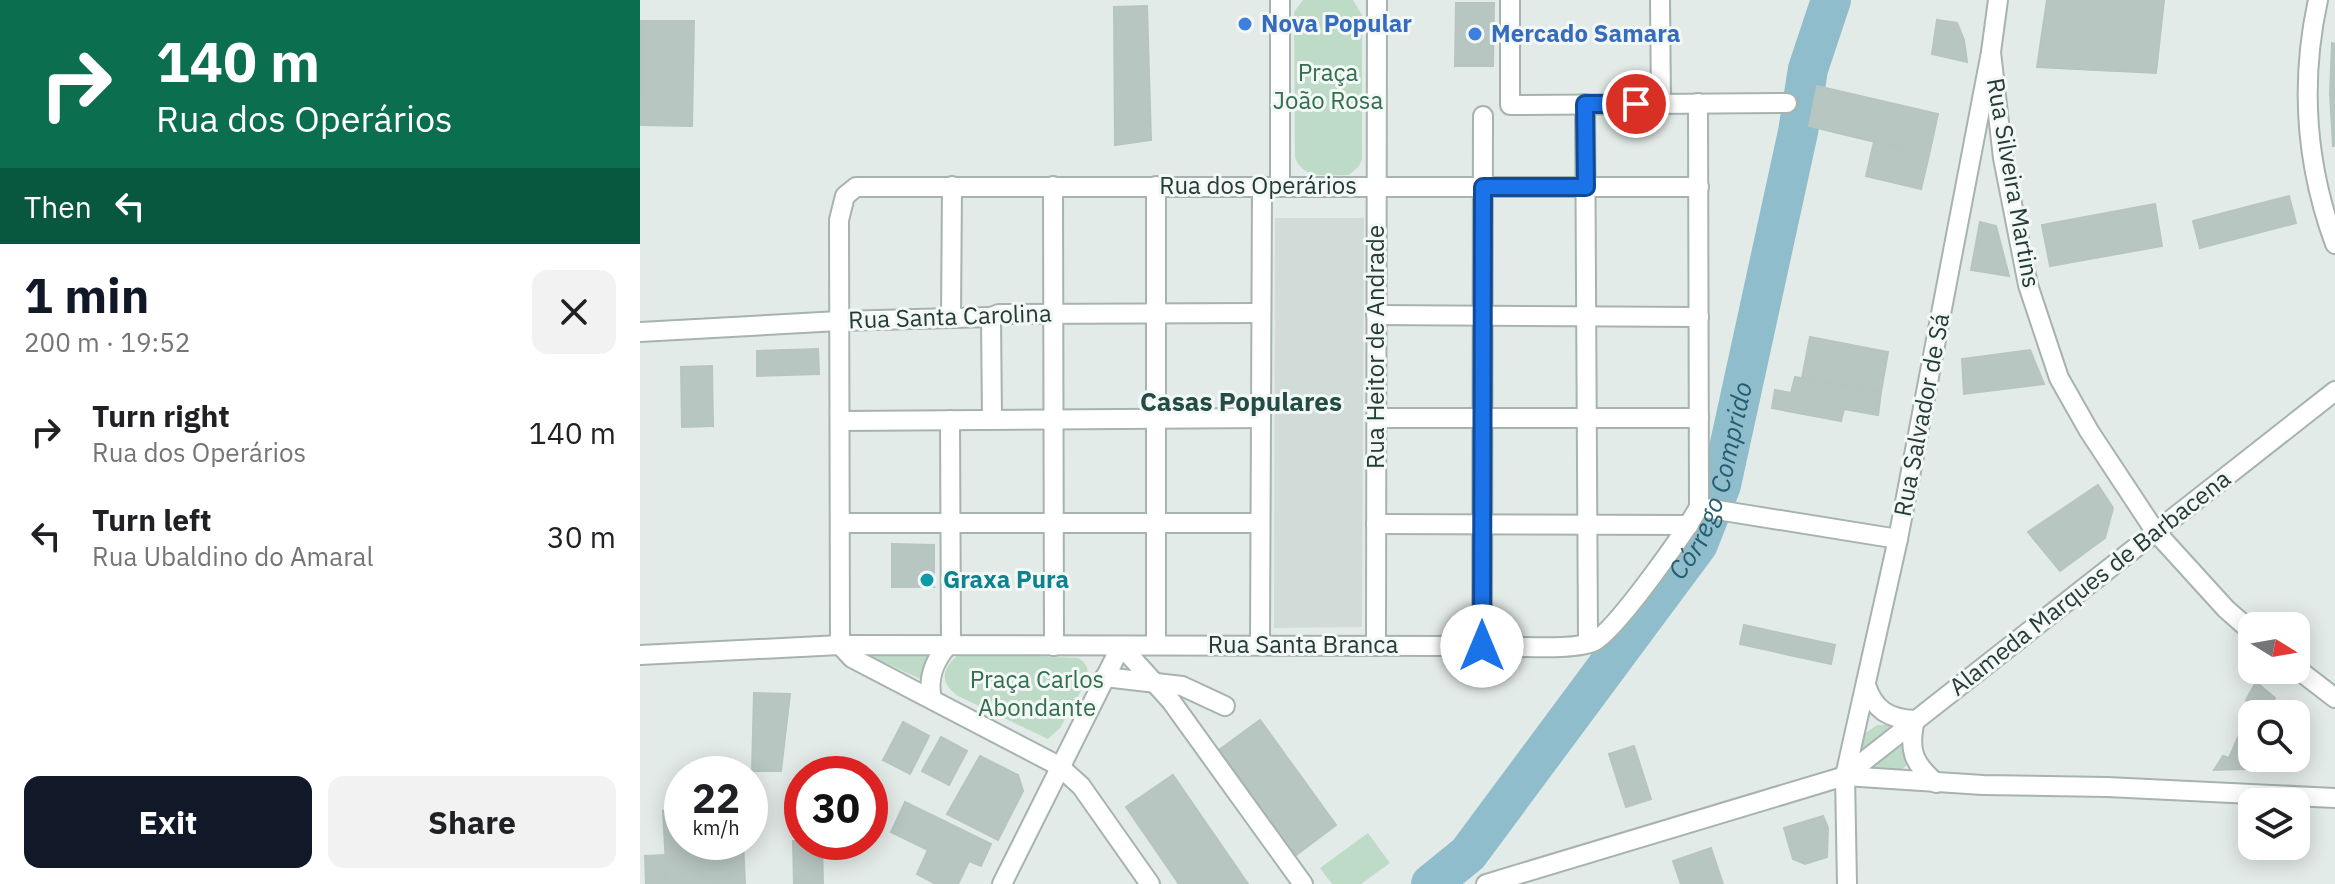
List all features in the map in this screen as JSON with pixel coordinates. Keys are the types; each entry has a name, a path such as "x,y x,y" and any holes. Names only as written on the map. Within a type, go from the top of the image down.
{"street":[{"path":"1260,644 1261,313 1280,0"},
{"name":"Rua Heitor de Andrade","path":"1376,646 1377,0"},
{"path":"1510,0 1510,105 1787,103"},
{"path":"1660,0 1661,104"},
{"name":"Rua Silveira Martins","path":"1998,0 1991,52 2003,158 2017,237 2059,378 2155,531 2238,620"},
{"path":"2318,0 2310,47 2308,125 2317,186 2335,244"},
{"name":"Rua Salvador de Sá","path":"1847,884 1845,776 1898,539 1991,52"},
{"path":"1698,103 1699,418 1708,507"},
{"path":"1585,104 1588,643 1595,641 1611,626 1689,525 1708,507"},
{"path":"1482,646 1483,116"},
{"path":"951,318 952,186"},
{"path":"1053,186 1054,646"},
{"path":"1156,186 1156,645"},
{"name":"Rua dos Operários","path":"839,321 839,220 845,196 856,187 1699,187"},
{"name":"Rua Santa Carolina","path":"640,332 839,321 991,317 999,314 1261,313"},
{"path":"1376,315 1699,317"},
{"path":"991,317 992,420"},
{"path":"839,321 840,645 852,658 1059,766 1081,786 1150,884"},
{"name":"Alameda Marques de Barbacena","path":"1845,776 2335,391"},
{"path":"840,421 1261,418"},
{"path":"1376,418 1699,418"},
{"path":"932,699 930,675 950,645 950,420"},
{"path":"1708,507 1898,539"},
{"path":"840,523 1260,523"},
{"path":"1376,524 1689,525"},
{"name":"Rua Santa Branca","path":"640,655 840,645 1482,646 1588,643"},
{"path":"1002,884 1121,646 1155,683 1303,884"},
{"path":"1105,677 1195,690 1225,706"},
{"path":"2310,679 2335,698"},
{"path":"1866,685 1876,706 1885,714 1902,720 1915,720 1912,750 1917,764 1936,783"},
{"path":"1486,884 1845,776 1936,783 2107,787 2335,798"}],"shaded area":[{"path":"1275,218 1364,218 1362,627 1274,628"}],"green space":[{"name":"Praça João Rosa","path":"1303,0 1353,0 1362,15 1362,159 1349,175 1311,173 1304,170 1295,158 1294,12"},
{"name":"Praça Carlos Abondante","path":"934,651 923,666 925,681 863,653"},
{"name":"Praça Carlos Abondante","path":"961,653 1078,658 1087,667 1087,680 1060,728 1048,739 951,690 945,674 950,663"},
{"path":"1877,725 1891,725 1908,744 1910,755 1906,766 1894,774 1875,773 1862,761 1856,747 1863,735"},
{"path":"1368,833 1390,863 1361,884 1332,884 1320,868"}],"building":[{"path":"2047,0 2164,0 2156,73 2037,67"},
{"name":"Mercado Samara","path":"1456,3 1494,3 1493,66 1455,66"},
{"path":"1147,6 1151,140 1115,145 1114,7"},
{"path":"1937,20 1957,23 1964,40 1967,62 1932,54"},
{"path":"641,21 694,21 692,126 640,125"},
{"path":"2332,43 2335,44 2335,94 2330,94"},
{"path":"1817,86 1938,114 1929,155 1809,126"},
{"path":"2330,94 2335,94 2335,146 2333,146"},
{"path":"1874,142 1929,155 1921,189 1866,176"},
{"path":"2289,196 2296,223 2200,248 2193,221"},
{"path":"2155,204 2162,246 2050,266 2042,225"},
{"path":"1980,222 1996,226 2009,276 1971,270"},
{"path":"1810,337 1888,352 1881,392 1802,378"},
{"path":"818,349 819,374 757,376 757,351"},
{"path":"2030,350 2044,384 1964,394 1962,359"},
{"path":"712,366 713,426 682,427 681,367"},
{"path":"1795,377 1881,392 1878,415 1844,409 1841,421 1772,408 1775,390 1791,393"},
{"path":"2098,485 2113,508 2105,538 2060,571 2028,532"},
{"path":"892,544 934,545 934,587 892,587"},
{"path":"1744,625 1835,645 1831,664 1740,644"},
{"path":"2255,684 2275,698 2274,700 2246,700"},
{"path":"754,693 790,694 781,771 768,771 768,756 752,756"},
{"path":"1260,720 1336,825 1292,858 1215,753"},
{"path":"903,722 929,736 910,774 888,763 888,756 885,756"},
{"path":"941,737 967,751 949,785 922,771"},
{"path":"2238,737 2238,769 2214,770 2223,756 2229,758"},
{"path":"1634,746 1651,799 1626,807 1609,754"},
{"path":"980,756 1018,775 1023,791 998,840 947,814"},
{"path":"1173,775 1248,884 1179,884 1126,807"},
{"path":"905,802 991,844 981,866 969,861 958,884 936,884 917,874 928,850 891,832"},
{"path":"1823,816 1828,828 1827,857 1805,864 1793,859 1784,828"},
{"path":"1711,848 1723,884 1681,884 1673,861"},
{"path":"664,855 667,884 646,884 645,856"},
{"path":"666,860 701,860 703,884 667,884"},
{"path":"701,860 744,860 745,884 703,884"},
{"path":"793,860 822,860 823,884 794,884"}],"waterway":[{"name":"Córrego Comprido","path":"1431,884 1468,854 1698,544 1721,485 1798,132 1808,69 1831,0"}],"place":[{"name":"Nova Popular","path":"1245,24"},
{"name":"Mercado Samara","path":"1475,34"},
{"name":"Graxa Pura","path":"927,580"}],"district":[{"name":"Casas Populares","path":"1241,402"}],"route":[{"path":"1482,646 1483,187 1586,187 1585,104 1636,104"}]}
